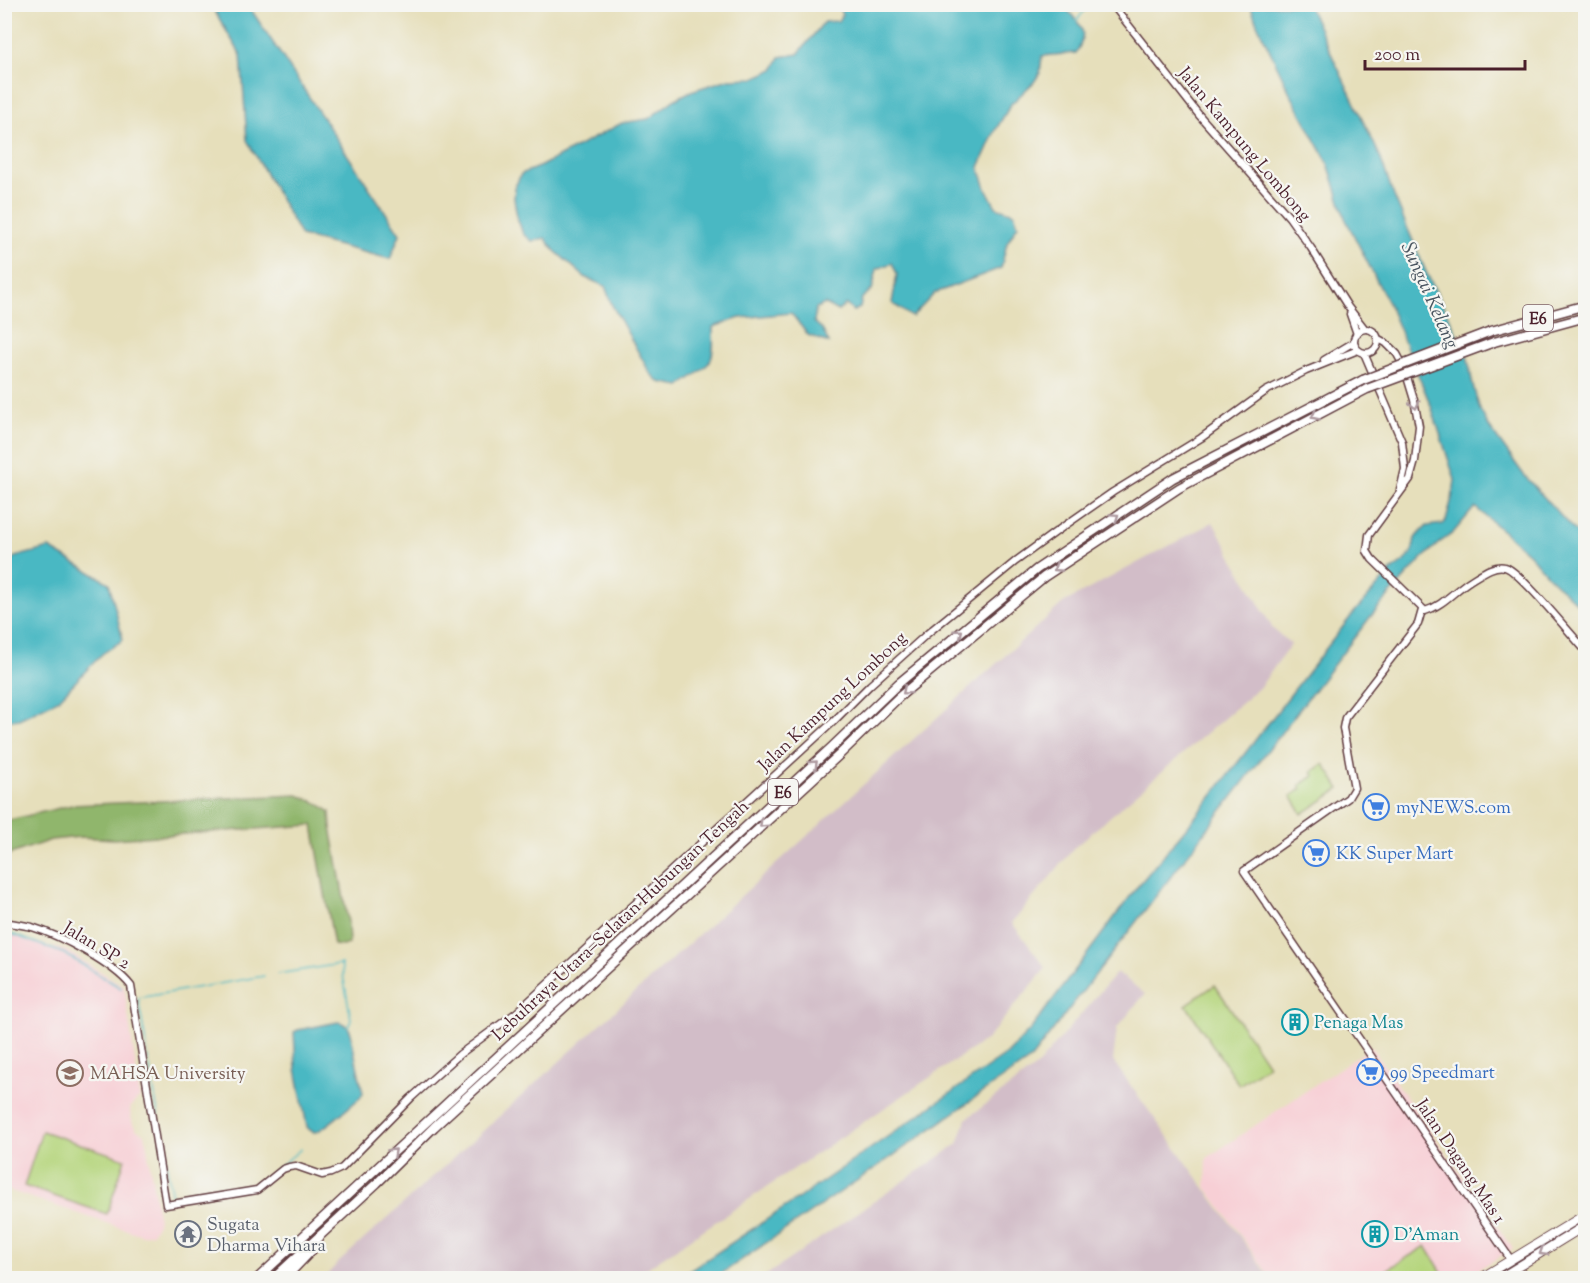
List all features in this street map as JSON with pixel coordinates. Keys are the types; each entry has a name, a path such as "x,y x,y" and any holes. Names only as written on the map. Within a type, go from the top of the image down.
{"highway":[{"name":"Lebuhraya Utara–Selatan Hubungan Tengah","path":"258,1278 832,747 899,682 1037,569 1173,478 1363,380 1491,331 1586,305"},
{"name":"Lebuhraya Utara–Selatan Hubungan Tengah","path":"274,1278 899,697 1044,577 1179,488 1367,389 1494,342 1586,317"},
{"path":"250,1278 370,1174"},
{"path":"285,1278 377,1183"}],"main road":[{"path":"1481,1278 1586,1214"},
{"path":"1500,1278 1586,1226"}],"street":[{"name":"Jalan Kampung Lombong","path":"1112,4 1199,115 1289,217 1348,307"},
{"path":"1348,307 1365,329 1372,331 1397,354 1410,385 1418,414 1419,434 1410,479 1369,536 1367,551 1372,559 1425,611 1435,607 1458,588 1486,571 1497,567 1507,567 1523,580 1586,651"},
{"path":"1348,307 1357,334"},
{"path":"1306,371 1354,342 1357,334 1365,329"},
{"path":"1306,371 1361,351 1371,352 1378,342 1377,338"},
{"path":"1354,342 1361,351 1402,442 1405,469 1398,497"},
{"name":"Jalan Kampung Lombong","path":"166,1205 257,1190 283,1169 289,1167 296,1166 322,1175 342,1168 411,1098 460,1054 517,1012 928,633 1016,561 1113,492 1202,438 1266,391 1306,371"},
{"name":"Jalan Dagang Mas 1","path":"1422,610 1418,624 1345,717 1343,728 1354,788 1348,798 1244,871 1511,1260"},
{"name":"Jalan SP 2","path":"4,922 32,927 59,938 121,974 131,986 166,1205"}],"shaded area":[{"path":"1213,522 1273,629 1291,644 1260,687 1075,847 1012,923 1046,968 987,1039 632,1278 324,1278 1063,603"},
{"name":"MAHSA University","path":"5,933 67,951 124,986 140,1097 131,1106 130,1112 137,1130 145,1134 158,1216 157,1225 152,1233 142,1235 5,1189"},
{"path":"1117,972 1145,994 1117,1028 1113,1061 1270,1278 762,1278 958,1144 966,1119 1036,1067"},
{"path":"1371,1047 1513,1249 1463,1278 1271,1278 1206,1187 1207,1158"}],"green space":[{"path":"1324,764 1340,789 1302,814 1291,796 1302,789 1300,785 1314,776 1312,772"},
{"path":"298,795 319,804 330,812 348,922 349,944 343,946 334,945 313,825 114,839 80,837 51,840 5,856 5,821 72,805"},
{"path":"1215,985 1268,1065 1239,1085 1186,1005"},
{"path":"42,1131 125,1159 107,1214 24,1186"},
{"path":"1426,1246 1443,1274 1436,1278 1373,1278"}],"water":[{"path":"841,4 1063,5 1078,22 1082,38 1076,53 1042,56 1040,73 1011,104 995,131 979,167 996,207 1014,213 1018,225 1007,243 1001,268 935,293 912,317 892,303 897,274 892,263 877,269 872,290 862,298 860,308 853,311 846,304 838,311 825,304 816,308 814,322 822,329 829,343 808,335 791,313 740,318 713,327 712,357 700,371 680,386 659,382 650,373 612,305 605,286 586,278 555,251 545,238 532,241 523,234 514,198 515,187 521,174 541,166 622,123 648,119 691,91 729,79 754,78 774,69 780,57 798,54 824,22 838,21 842,14 838,7"},
{"path":"211,5 248,5 400,234 390,259 301,236 247,140 241,55"},
{"name":"Sungai Kelang","path":"1250,5 1308,5 1379,154 1426,272 1468,359 1480,410 1490,428 1524,475 1585,541 1585,611 1549,577 1529,554 1475,507 1453,533 1420,561 1371,616 1030,1060 715,1278 679,1278 1007,1054 1031,1029 1138,886 1205,805 1352,615 1391,571 1412,553 1415,538 1427,526 1443,524 1446,521 1455,480 1431,406 1389,305 1345,218 1328,163 1291,95"},
{"path":"49,548 109,583 123,640 102,654 58,700 19,719 5,721 5,565 15,557"},
{"path":"338,1022 347,1026 350,1031 363,1093 330,1123 314,1132 307,1127 296,1069 294,1032"}],"waterway":[{"path":"1076,21 1090,4"},
{"path":"4,933 65,954 121,988"},
{"path":"277,974 341,964 351,1019 348,1027"},
{"path":"158,1115 138,998 264,976"},
{"path":"163,1144 172,1198 176,1200"},
{"path":"255,1187 301,1149"}],"place":[{"name":"myNEWS.com","path":"1376,807"},
{"name":"KK Super Mart","path":"1316,853"},
{"name":"Penaga Mas","path":"1295,1022"},
{"name":"99 Speedmart","path":"1370,1072"},
{"name":"MAHSA University","path":"70,1073"},
{"name":"Sugata Dharma Vihara","path":"188,1234"},
{"name":"D'Aman","path":"1375,1234"}]}
